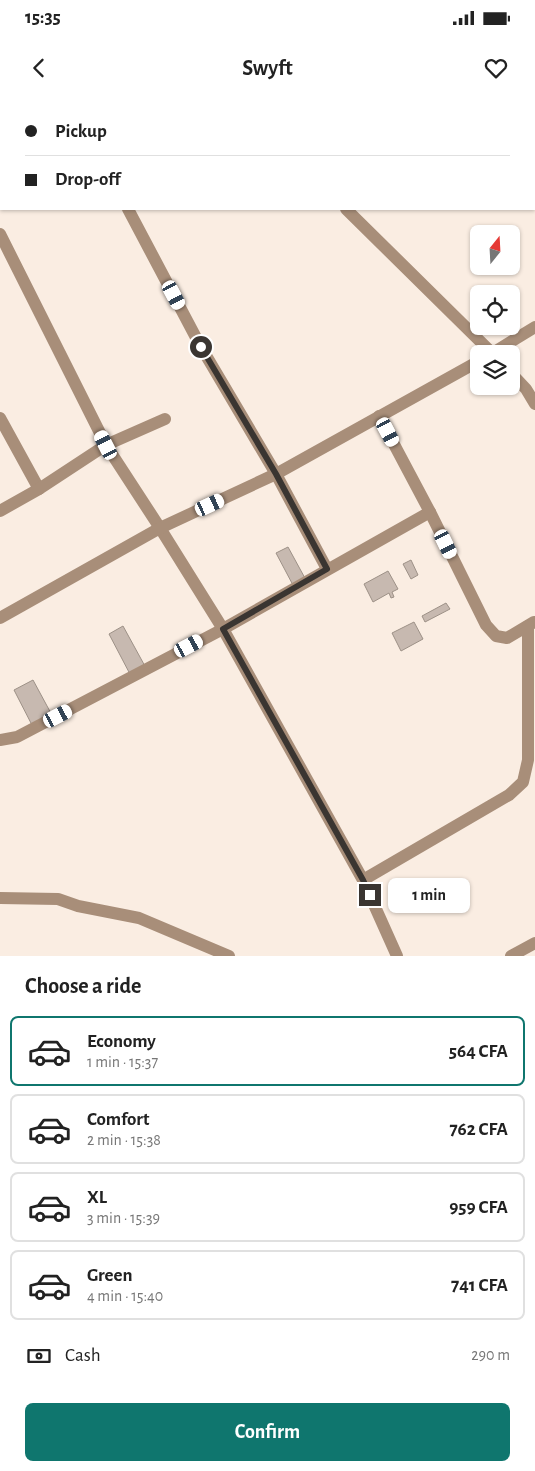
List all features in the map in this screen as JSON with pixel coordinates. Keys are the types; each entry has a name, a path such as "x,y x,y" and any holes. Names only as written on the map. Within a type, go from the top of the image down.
{"street":[{"path":"129,210 201,347 276,474 327,569"},
{"path":"347,210 484,345"},
{"path":"0,234 106,445 223,629 363,880 396,956"},
{"path":"505,345 535,326"},
{"path":"0,618 160,528 276,474 470,366"},
{"path":"520,383 535,404"},
{"path":"379,416 430,512 486,625 496,636 507,638 532,624"},
{"path":"0,418 39,489"},
{"path":"0,511 39,489 106,445 165,419"},
{"path":"0,740 17,737 223,629 430,512"},
{"path":"363,880 509,796 522,782 528,760 532,624"},
{"path":"0,898 58,899 78,906 139,918 229,956"},
{"path":"511,956 535,943"}],"building":[{"path":"288,547 306,580 294,587 276,553"},
{"path":"411,560 418,575 411,579 403,564"},
{"path":"388,571 398,589 392,592 394,597 391,598 389,593 373,602 364,584"},
{"path":"446,603 450,609 425,622 422,616"},
{"path":"414,622 423,639 401,651 392,633"},
{"path":"123,626 146,668 131,676 109,634"},
{"path":"33,680 53,717 33,727 14,690"}],"route":[{"path":"201,347 276,474 327,569 223,629 370,895"}]}
